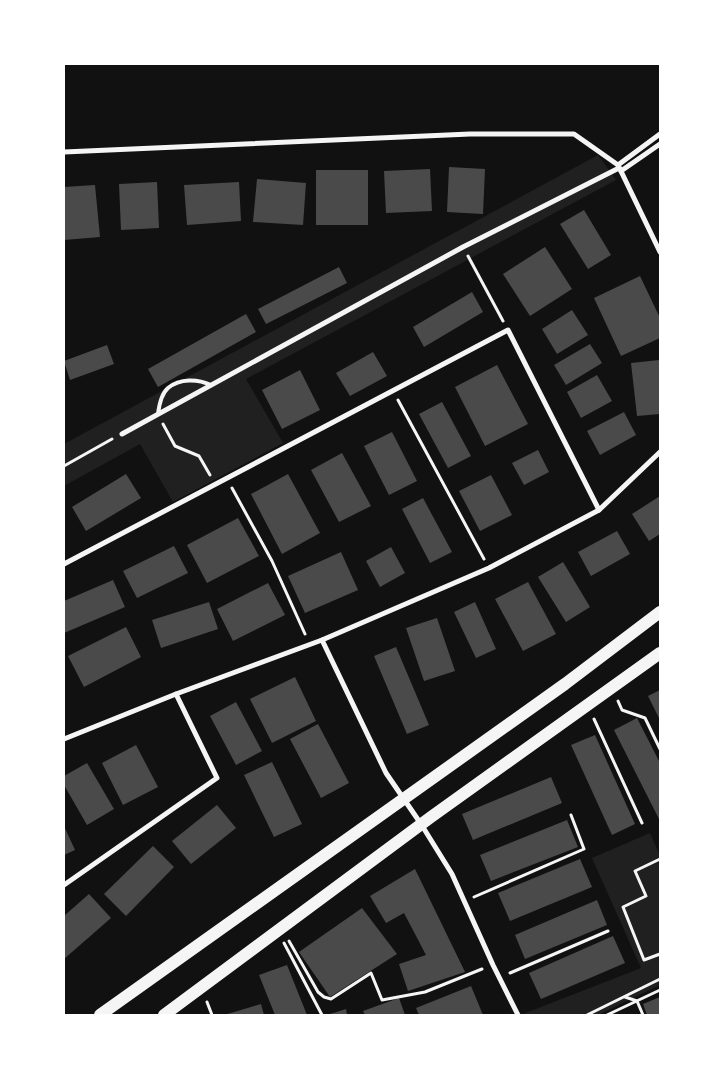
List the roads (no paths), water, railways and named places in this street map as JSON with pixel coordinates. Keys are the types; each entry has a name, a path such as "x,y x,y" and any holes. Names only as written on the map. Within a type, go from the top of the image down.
{"main road":[{"path":"100,1015 565,684 660,612"},
{"path":"164,1015 421,824 660,653"}],"street":[{"path":"64,152 470,134 574,134 619,168 660,252"},
{"path":"619,168 660,134"},
{"path":"122,434 463,247 619,168 660,144"},
{"path":"64,564 508,330 599,510"},
{"path":"64,739 176,694 310,645 489,568 599,510 660,452"},
{"path":"322,640 382,765 452,874 499,978 518,1015"},
{"path":"64,885 217,778 176,694"}],"lane":[{"path":"158,414 160,401 168,388 186,380 204,382 211,385"}]}
